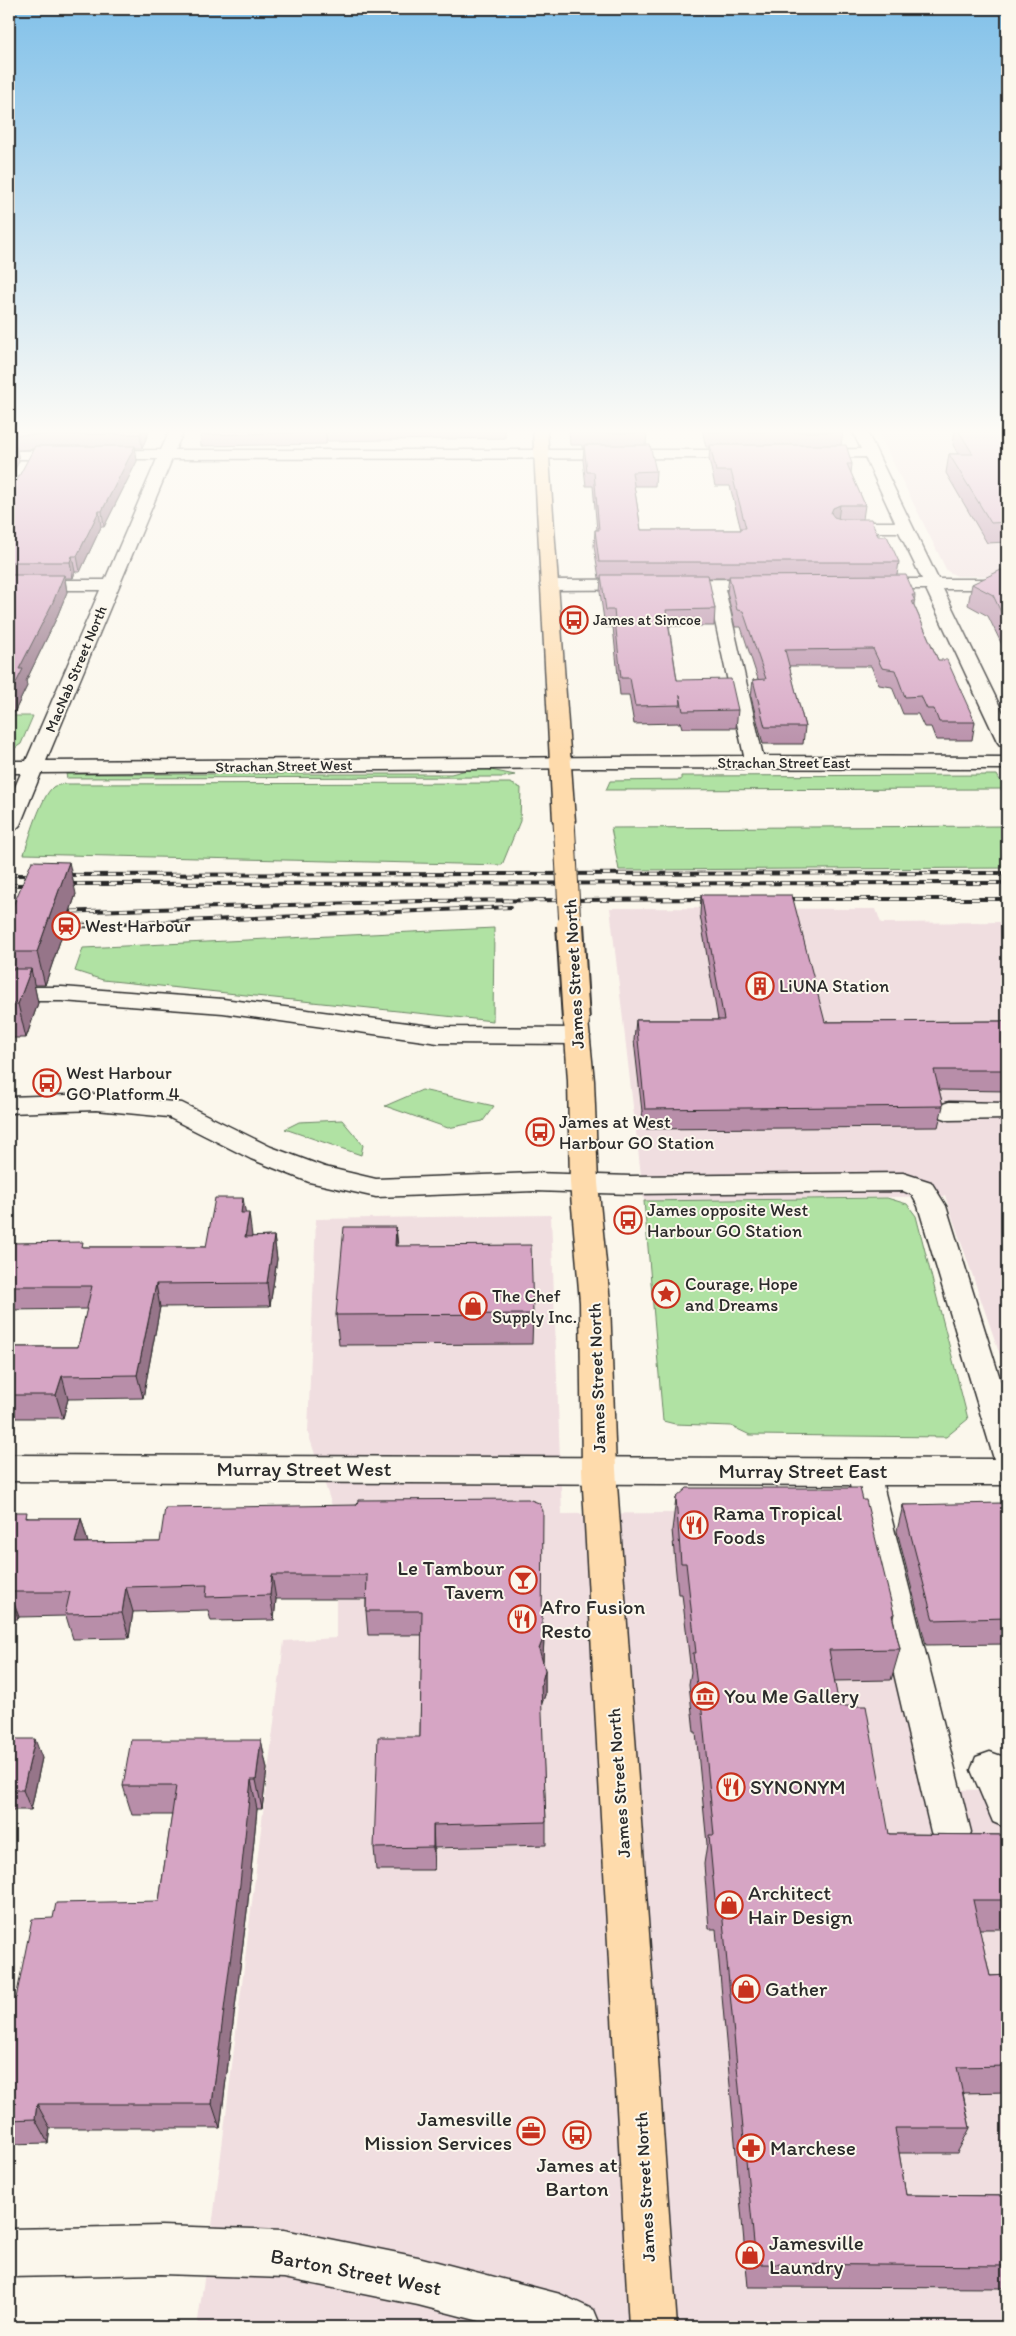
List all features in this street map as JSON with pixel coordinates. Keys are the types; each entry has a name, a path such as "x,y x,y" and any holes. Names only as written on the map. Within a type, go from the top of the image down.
{"main road":[{"name":"James Street North","path":"546,539 577,1028 584,1183 595,1302 600,1470 653,2327"}],"street":[{"name":"MacNab Street North","path":"10,822 131,539"},
{"path":"912,539 1007,741"},
{"path":"9,585 111,584"},
{"path":"715,584 756,763"},
{"path":"548,585 784,584"},
{"path":"853,584 1007,584"},
{"name":"Strachan Street East","path":"560,762 1007,763"},
{"name":"Strachan Street West","path":"9,767 560,762"},
{"path":"9,994 62,994 223,1006 438,1035 514,1037 577,1028"},
{"path":"9,1105 96,1102 173,1108 262,1153 319,1175 376,1188 534,1182 631,1185 903,1182 916,1184 927,1193 932,1206 1007,1454"},
{"path":"949,1111 1007,1111"},
{"name":"Murray Street West","path":"9,1468 600,1470"},
{"name":"Murray Street East","path":"600,1470 1007,1472"},
{"path":"863,1471 951,1832"},
{"path":"990,1770 1007,1809"},
{"name":"Barton Street West","path":"9,2253 161,2250 284,2254 418,2281 560,2318 577,2327"}],"shaded area":[{"path":"931,539 1007,539 1007,576 957,576 947,571"},
{"path":"610,908 876,909 881,923 1007,922 1007,1375 945,1196 644,1201"},
{"path":"551,1215 562,1514 881,1511 955,1790 1007,1789 1007,2327 197,2327 214,2212 284,1641 336,1638 336,1518 308,1433 316,1219"}],"green space":[{"path":"9,716 33,716 21,744 9,752"},
{"path":"486,769 515,775 504,777 67,778 66,774 451,774 467,770"},
{"path":"997,775 1005,789 606,790 610,781 681,780 681,776"},
{"path":"510,783 521,788 520,821 502,865 24,854 44,800 53,787 57,785"},
{"path":"1007,826 1007,868 619,870 611,828"},
{"path":"494,928 493,1021 103,980 75,971 83,948"},
{"path":"422,1090 494,1106 483,1121 448,1128 385,1106"},
{"path":"342,1120 363,1145 361,1155 285,1129 299,1122"},
{"path":"887,1198 907,1204 916,1216 968,1419 946,1437 750,1435 731,1426 675,1424 663,1421 644,1201"}],"building":[{"path":"9,539 85,539 77,556 72,556 70,562 9,562"},
{"path":"596,539 888,539 899,562 599,562"},
{"path":"1001,570 1007,570 1007,625 993,595 972,584"},
{"path":"9,575 64,575 53,602 19,669 23,669 9,697"},
{"path":"601,575 708,575 715,609 666,610 677,680 731,679 738,710 683,711 680,695 681,705 635,706 630,678 621,678 614,610 606,610"},
{"path":"906,575 915,595 912,595 915,601 912,601 938,660 947,660 975,722 939,722 934,709 927,709 921,696 905,697 895,670 882,668 873,649 785,650 805,727 765,727 753,680 766,679 743,611 737,610 729,576"},
{"path":"32,861 69,862 37,952 9,952 9,908 12,908"},
{"name":"LiUNA Station","path":"701,895 792,895 825,1022 1007,1021 1007,1070 934,1070 943,1106 645,1109 636,1020 724,1020"},
{"path":"9,969 31,969 18,1004 9,1004"},
{"path":"215,1198 243,1198 241,1213 249,1213 245,1237 274,1236 267,1283 156,1284 137,1375 62,1376 56,1395 9,1395 9,1347 78,1347 92,1286 9,1286 9,1243 83,1242 82,1247 206,1247"},
{"path":"344,1227 396,1227 395,1246 531,1245 533,1314 336,1315"},
{"path":"687,1488 860,1488 863,1500 866,1500 894,1614 892,1615 900,1649 829,1650 839,1706 866,1706 889,1834 1007,1835 1007,1900 973,1900 990,1976 1007,1975 1007,2066 957,2067 970,2128 895,2128 906,2195 1007,2196 1007,2266 756,2264 721,1900 715,1900 709,1835 714,1835 701,1701 699,1701 693,1653 696,1653 686,1563 681,1563 676,1498"},
{"path":"528,1499 539,1503 543,1511 542,1633 544,1636 539,1649 545,1670 541,1685 546,1822 433,1825 433,1847 374,1848 378,1737 420,1737 422,1611 366,1611 367,1575 272,1575 270,1595 206,1597 207,1585 126,1587 122,1613 65,1614 70,1592 10,1592 9,1594 9,1512 27,1512 26,1518 81,1518 75,1543 160,1542 165,1508 357,1505 358,1500"},
{"path":"1002,1503 1004,1510 1007,1509 1007,1618 933,1620 903,1505"},
{"path":"9,1739 35,1739 23,1790 9,1790"},
{"path":"131,1740 261,1740 256,1780 251,1780 240,1884 212,2104 37,2104 35,2119 9,2120 9,1998 16,1998 32,1919 53,1918 56,1903 159,1901 176,1786 123,1786"}],"railway":[{"path":"59,875 1007,873"},
{"path":"9,875 39,875"},
{"path":"61,884 1007,883"},
{"path":"9,885 36,885"},
{"path":"56,912 423,901 714,899"},
{"path":"779,899 1007,899"},
{"path":"67,926 511,907"},
{"path":"51,927 96,925"}],"place":[{"name":"James at Simcoe","path":"574,620"},
{"name":"West Harbour","path":"66,926"},
{"name":"LiUNA Station","path":"760,986"},
{"name":"West Harbour GO Platform 4","path":"47,1083"},
{"name":"James at West Harbour GO Station","path":"540,1132"},
{"name":"James opposite West Harbour GO Station","path":"628,1220"},
{"name":"Courage, Hope and Dreams","path":"666,1294"},
{"name":"The Chef Supply Inc.","path":"473,1306"},
{"name":"Rama Tropical Foods","path":"694,1525"},
{"name":"Le Tambour Tavern","path":"523,1580"},
{"name":"Afro Fusion Resto","path":"522,1619"},
{"name":"You Me Gallery","path":"705,1696"},
{"name":"SYNONYM","path":"731,1787"},
{"name":"Architect Hair Design","path":"729,1905"},
{"name":"Gather","path":"746,1989"},
{"name":"Jamesville Mission Services","path":"531,2131"},
{"name":"James at Barton","path":"577,2135"},
{"name":"Marchese","path":"751,2148"},
{"name":"Jamesville Laundry","path":"750,2255"}]}
